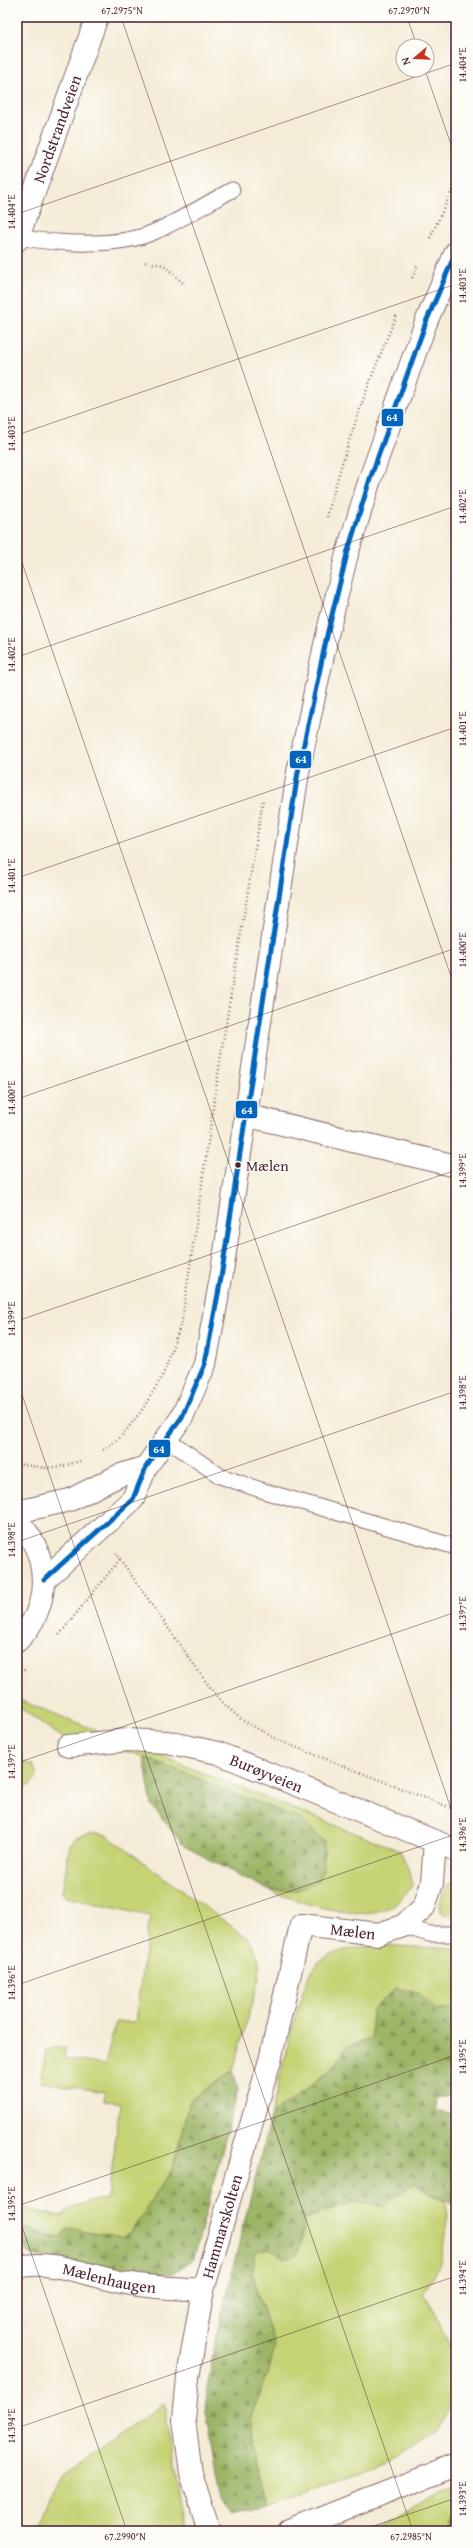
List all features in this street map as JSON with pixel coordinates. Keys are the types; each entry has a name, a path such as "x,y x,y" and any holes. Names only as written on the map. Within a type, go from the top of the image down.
{"street":[{"name":"Nordstrandveien","path":"18,238 97,17"},
{"path":"44,1580 133,1499 146,1467 168,1440 193,1396 211,1342 298,772 347,554 370,479 426,322 456,252"},
{"path":"245,1115 456,1166"},
{"path":"17,1512 70,1500 118,1476 146,1467"},
{"path":"17,1521 35,1544 43,1566 44,1580 43,1592 34,1619 17,1641"},
{"name":"Burøyveien","path":"68,1746 128,1740 167,1742 218,1753 456,1850"},
{"name":"Mælen","path":"301,1925 379,1934 403,1926 424,1907 432,1883 434,1841"},
{"name":"Hammarskolten","path":"209,2531 191,2473 184,2420 188,2377 203,2290 270,2060 301,1925"},
{"name":"Mælenhaugen","path":"17,2268 48,2266 127,2283 203,2290"},
{"path":"289,2531 456,2465"}],"lane":[{"path":"18,238 72,244 127,239 153,232 232,190"},
{"path":"168,1440 220,1476 267,1492 456,1547"},
{"path":"403,1926 429,1934 456,1934"}],"path":[{"path":"144,262 164,265 185,285"},
{"path":"120,1559 206,1682 224,1704 242,1720 280,1740 456,1810"}],"green space":[{"path":"17,1699 400,1851 408,1868 412,1885 402,1898 392,1906 375,1912 360,1913 344,1912 311,1905 268,1890 297,1890 302,1820 144,1757 92,1740 69,1742 17,1706"},
{"path":"144,1757 302,1820 324,1841 324,1865 318,1881 297,1890 268,1890 184,1846 152,1806"},
{"path":"17,1761 33,1765 37,1774 31,1785 20,1788 17,1832"},
{"path":"90,1833 106,1835 249,1939 259,1959 259,1978 233,2070 189,2102 173,2168 131,2232 121,2237 68,2228 59,2238 20,2227 17,2230 17,2206 60,2216 88,2201 108,2199 120,2104 104,2101 105,2092 40,2082 46,2051 54,2048 65,2048 63,2058 105,2065 116,2022 135,2022 150,1916 70,1898 62,1893 70,1844 76,1838"},
{"path":"452,1881 456,1881 456,1918 440,1912 442,1895 446,1887"},
{"path":"376,1945 456,1949 456,2008 437,2011 419,1993 372,2011 372,2038 346,2047 335,2067 271,2115 297,2009 312,1971 319,1962 332,1954"},
{"path":"395,1988 419,1993 437,2011 456,2008 456,2093 435,2098 436,2112 456,2115 456,2206 414,2183 383,2206 353,2202 303,2219 301,2243 297,2256 284,2258 269,2249 256,2252 252,2273 275,2347 268,2374 251,2416 263,2506 251,2512 231,2516 221,2501 205,2410 214,2345 271,2115 335,2067 346,2047 372,2038 372,2011"},
{"path":"233,2070 238,2090 194,2258 174,2273 145,2276 31,2255 17,2241 17,2230 20,2227 59,2238 68,2228 121,2237 131,2232 173,2168 189,2102"},
{"path":"414,2183 446,2202 447,2220 441,2263 424,2292 452,2350 454,2397 439,2431 398,2456 263,2506 251,2416 268,2374 262,2305 252,2273 256,2252 269,2249 284,2258 301,2243 303,2219 353,2202 383,2206"},
{"path":"164,2404 186,2531 17,2531 39,2522 61,2476"},
{"path":"456,2491 456,2531 366,2531 369,2527 438,2495"},
{"path":"456,2519 456,2531 447,2531 452,2520"}],"transit line":[{"name":"64","path":"44,1580 133,1499 146,1467 182,1417 205,1364 221,1278 298,772 328,631 347,554 370,479 426,322 456,252"}],"place":[{"name":"Mælen","path":"238,1165"}]}
